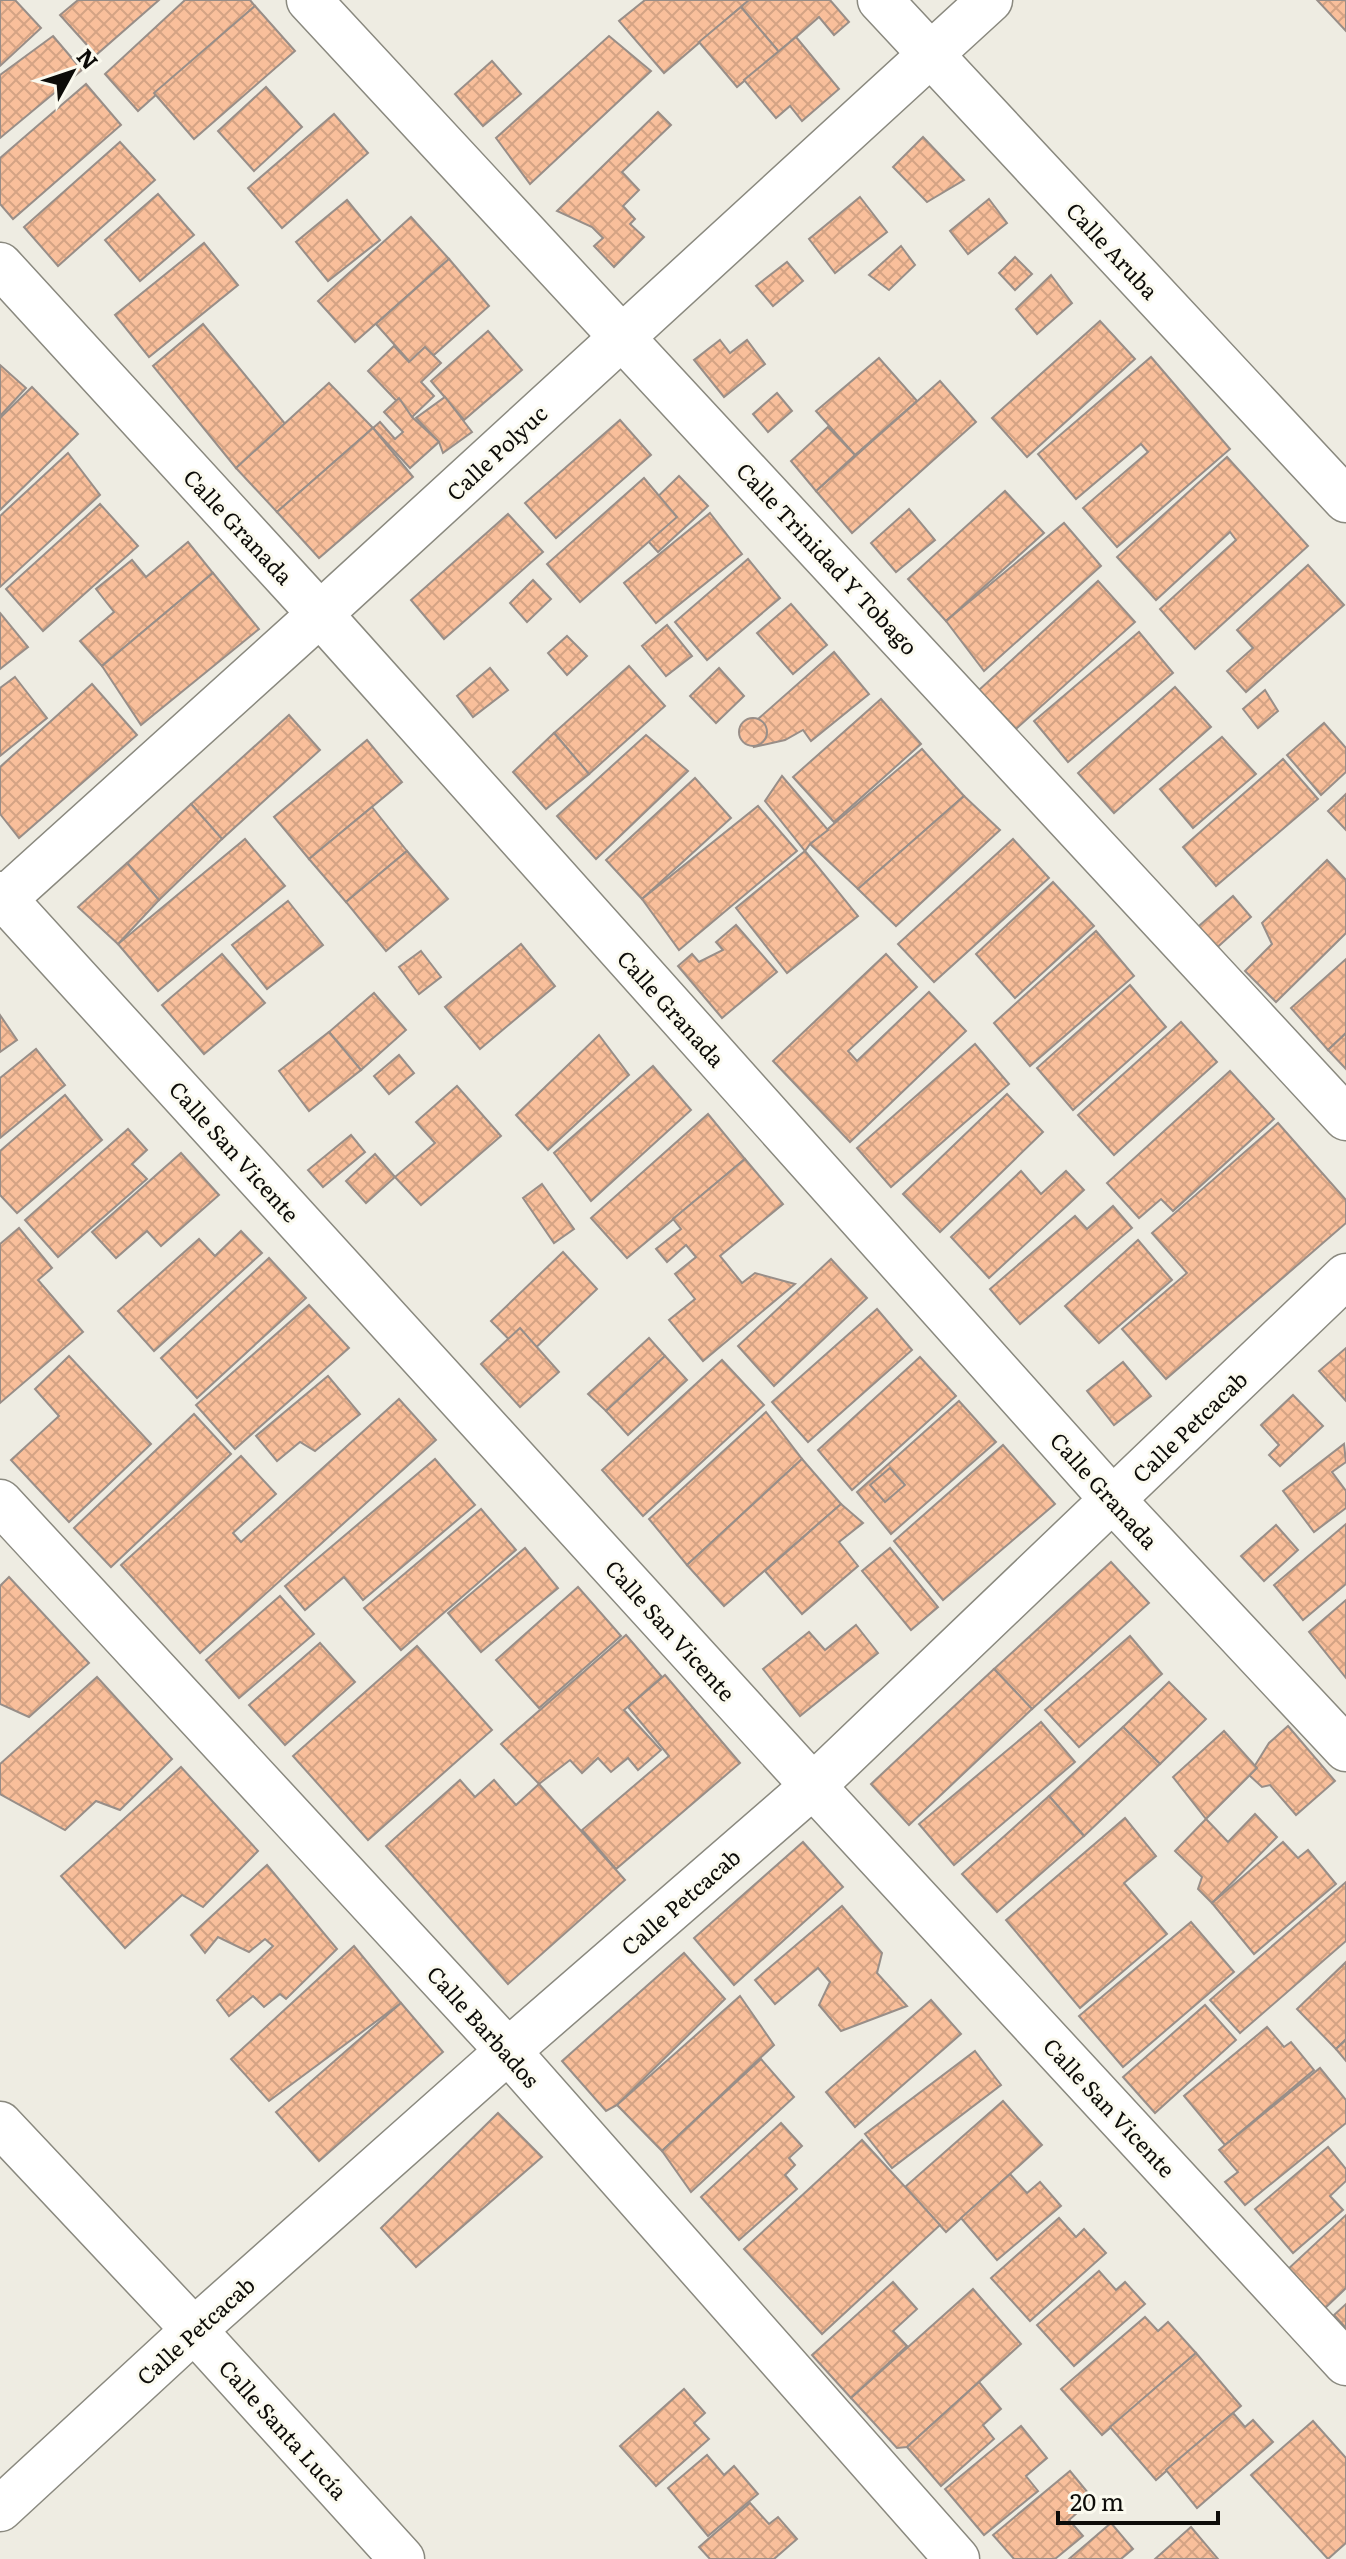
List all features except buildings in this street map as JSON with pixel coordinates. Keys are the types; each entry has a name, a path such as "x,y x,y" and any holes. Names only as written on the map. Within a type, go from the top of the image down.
{"street":[{"name":"Calle Trinidad Y Tobago","path":"309,0 1346,1118"},
{"name":"Calle Aruba","path":"880,0 1346,500"},
{"name":"Calle Polyuc","path":"2,899 320,614 990,0"},
{"name":"Calle Granada","path":"0,265 320,614 1112,1499 1346,1749"},
{"name":"Calle San Vicente","path":"2,899 813,1786 1346,2363"},
{"name":"Calle Petcacab","path":"0,2509 194,2330 813,1786 1346,1276"},
{"name":"Calle Barbados","path":"0,1502 508,2051 957,2559"},
{"name":"Calle Santa Lucía","path":"0,2124 194,2330 402,2559"}]}
